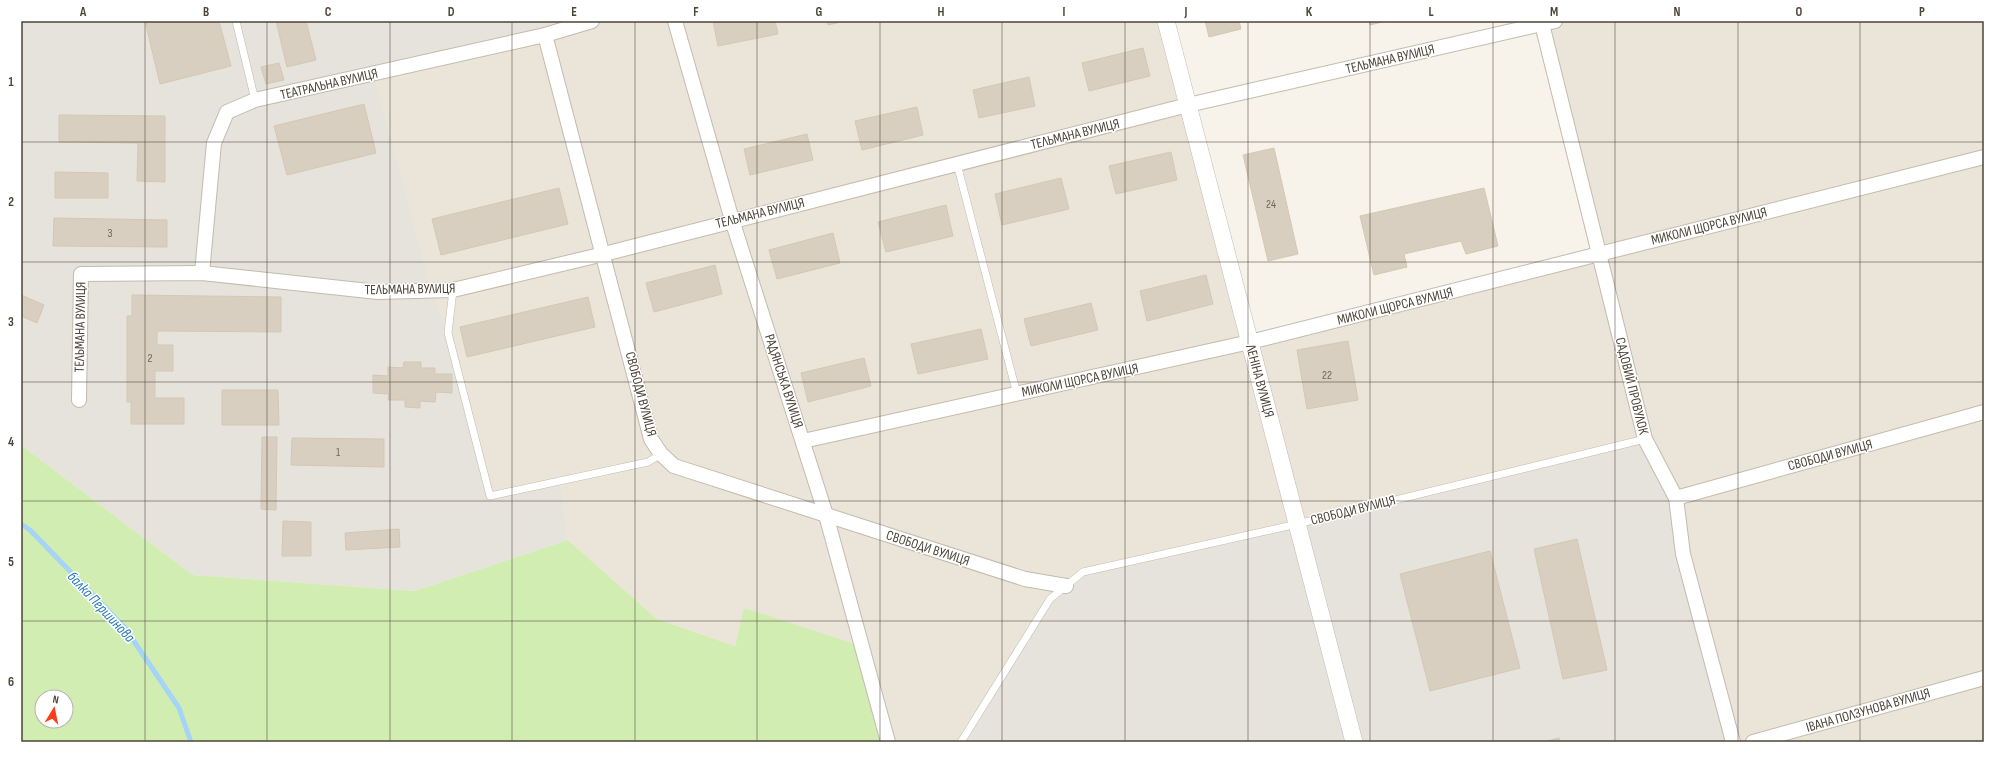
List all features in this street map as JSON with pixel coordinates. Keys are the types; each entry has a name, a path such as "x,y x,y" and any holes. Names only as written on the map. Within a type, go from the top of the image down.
{"street":[{"name":"ТЕАТРАЛЬНА ВУЛИЦЯ","path":"202,274 214,143 227,112 255,100 546,35 592,21"},
{"name":"РАДЯНСЬКА ВУЛИЦЯ","path":"675,21 732,220 826,515 888,742"},
{"name":"ЛЕНІНА ВУЛИЦЯ","path":"1166,21 1354,742"},
{"name":"ТЕЛЬМАНА ВУЛИЦЯ","path":"79,400 80,274 202,274 378,292 453,290 604,254 732,220 1188,105 1548,22"},
{"name":"САДОВИЙ ПРОВУЛОК","path":"1548,22 1599,254 1645,439 1676,498 1683,554 1733,742"},
{"name":"СВОБОДИ ВУЛИЦЯ","path":"546,35 651,439 661,454 674,466 1025,579 1066,586"},
{"name":"МИКОЛИ ЩОРСА ВУЛИЦЯ","path":"803,441 1250,342 1984,157"},
{"name":"СВОБОДИ ВУЛИЦЯ","path":"1676,498 1984,412"},
{"name":"ІВАНА ПОЛЗУНОВА ВУЛИЦЯ","path":"1752,742 1984,678"}],"lane":[{"path":"236,21 255,100"},
{"path":"957,164 1017,394"},
{"path":"453,290 448,333 490,496 648,462 661,454"},
{"name":"СВОБОДИ ВУЛИЦЯ","path":"961,742 1050,599 1083,572 1297,524 1645,439"}],"shaded area":[{"path":"21,21 592,21 374,74 432,291 448,333 490,496 560,481 568,540 414,591 193,575 21,445"},
{"path":"592,21 1166,21 1250,342 1599,254 1542,24 1555,21 1984,21 1984,742 888,742 745,608 735,646 657,619 568,540 560,481 490,496 448,333 432,291 374,74"},
{"path":"1645,439 1676,498 1733,742 961,742 1050,599 1083,572"}],"green space":[{"path":"21,445 193,575 414,591 568,540 657,619 735,646 744,608 861,646 888,742 21,742"}],"building":[{"path":"145,21 219,21 231,66 160,84"},
{"path":"276,21 306,21 316,60 287,67"},
{"path":"713,21 775,21 778,34 718,46"},
{"path":"827,21 845,21 828,25"},
{"path":"1205,21 1239,21 1241,29 1209,37"},
{"path":"1369,21 1386,21 1370,25"},
{"path":"1143,48 1150,76 1089,91 1082,63"},
{"path":"279,63 284,80 266,84 261,67"},
{"path":"1029,77 1035,106 979,118 973,90"},
{"path":"364,104 376,153 287,175 274,126"},
{"path":"917,107 923,135 862,150 855,121"},
{"path":"59,115 165,116 165,182 137,181 138,143 59,142"},
{"path":"807,134 813,160 750,175 744,149"},
{"path":"1274,148 1298,254 1268,261 1243,155"},
{"path":"1171,152 1177,180 1116,194 1109,166"},
{"path":"55,172 108,173 108,198 55,198"},
{"path":"1061,178 1069,209 1002,225 995,194"},
{"path":"559,188 568,224 441,255 432,219"},
{"path":"1484,188 1498,246 1466,254 1461,241 1404,254 1407,267 1374,275 1360,216"},
{"path":"946,205 953,236 886,252 878,222"},
{"path":"54,218 167,220 167,247 53,246"},
{"path":"833,233 840,263 777,279 769,250"},
{"path":"715,265 722,294 654,312 646,283"},
{"path":"1206,275 1213,304 1147,321 1140,291"},
{"path":"21,295 44,305 37,323 21,316"},
{"path":"132,295 281,297 281,332 157,331 157,345 173,345 173,371 155,371 155,398 184,398 184,424 131,424 131,402 127,402 127,316 132,316"},
{"path":"588,297 595,327 467,357 460,327"},
{"path":"1091,303 1098,330 1031,346 1024,319"},
{"path":"981,329 988,359 918,374 911,344"},
{"path":"1348,341 1358,400 1307,409 1297,350"},
{"path":"864,358 871,386 808,402 801,373"},
{"path":"404,362 421,362 421,368 435,368 435,374 452,374 452,393 436,392 435,402 420,401 420,408 405,407 405,400 388,400 389,394 373,393 373,375 388,376 388,367 403,368"},
{"path":"222,390 278,390 279,425 222,425"},
{"path":"262,437 277,437 276,510 261,509"},
{"path":"292,438 384,439 384,467 291,465"},
{"path":"283,521 311,522 311,556 282,556"},
{"path":"399,529 400,547 346,550 345,533"},
{"path":"1577,539 1607,670 1563,679 1534,549"},
{"path":"1490,551 1520,668 1430,691 1400,574"},
{"path":"1559,738 1560,742 1543,742"}],"waterway":[{"name":"балка Першинова","path":"21,524 30,530 125,628 179,708 191,742"}]}
